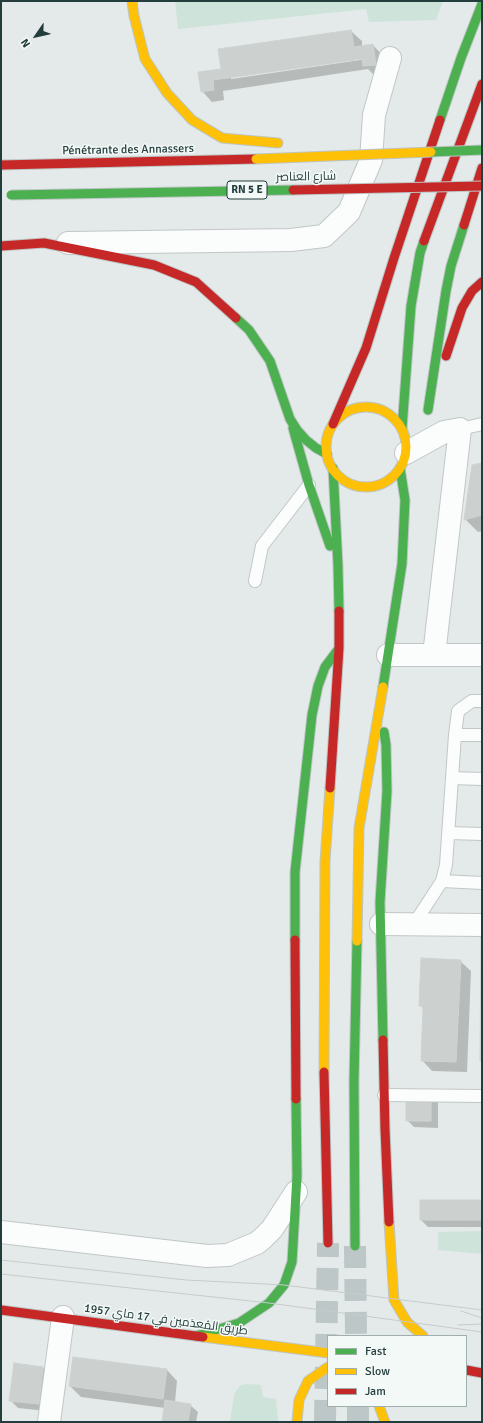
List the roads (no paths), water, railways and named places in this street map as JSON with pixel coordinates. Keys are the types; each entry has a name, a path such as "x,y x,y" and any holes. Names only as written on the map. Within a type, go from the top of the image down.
{"main road":[{"path":"132,1 134,16 145,59 167,94 192,120 222,138 282,143"},
{"path":"413,433 404,455 391,478 380,485 366,488 353,485 341,479 333,468 327,454 326,444 328,434 366,348 394,258 461,58 482,4"},
{"path":"355,1246 354,1081 359,828 380,709 402,564 405,500 402,429 411,306 420,253 430,221 482,84"},
{"path":"347,146 431,151"},
{"name":"شارع العناصر","path":"256,159 482,150"},
{"name":"Pénétrante des Annassers","path":"1,165 256,159"},
{"path":"482,168 451,266 426,413 462,308 472,291 482,282"},
{"name":"شارع العناصر","path":"1,196 482,186"},
{"path":"1,246 44,243 154,265 196,282 249,330 270,361 290,419 309,485 338,566"},
{"path":"333,424 343,414 355,408 369,406 383,410 394,418 402,429"},
{"path":"290,419 306,440 327,454"},
{"path":"328,1243 323,1051 325,861 339,648 338,566 333,468"},
{"path":"196,1336 239,1323 269,1303 284,1285 292,1262 296,1192 295,872 312,715 318,686 325,667 339,648"},
{"path":"380,709 386,744 387,791 380,902 384,1095 394,1300 407,1322 423,1335"},
{"name":"طريق المُعدَمين في 17 ماي 1957","path":"1,1310 327,1353"},
{"path":"297,1422 299,1400 308,1380 327,1368"},
{"path":"467,1370 482,1373"},
{"path":"379,1407 385,1422"}],"street":[{"path":"44,243 291,240 324,236 349,212 371,160 374,115 390,58"},
{"path":"404,455 444,432 460,429 434,655"},
{"path":"388,655 482,655"},
{"path":"381,924 482,925"},
{"path":"1,1232 207,1256 228,1255 257,1243 263,1238 272,1229 296,1192"},
{"path":"49,1422 63,1317"}],"lane":[{"path":"460,429 482,424"},
{"path":"255,581 262,546 309,485"},
{"path":"414,924 442,881 446,865 458,710 472,701 482,701"},
{"path":"455,735 482,735"},
{"path":"452,778 482,779"},
{"path":"449,833 482,834"},
{"path":"442,881 482,883"},
{"path":"384,1095 482,1096"}],"tunnel":[{"path":"325,1422 328,1243"},
{"path":"355,1246 356,1335"},
{"path":"358,1407 358,1422"}],"tram line":[{"path":"1,1260 186,1280 284,1285 482,1310"},
{"path":"1,1274 269,1303 482,1332"},
{"path":"461,1311 482,1318"},
{"path":"458,1325 482,1324"}]}
